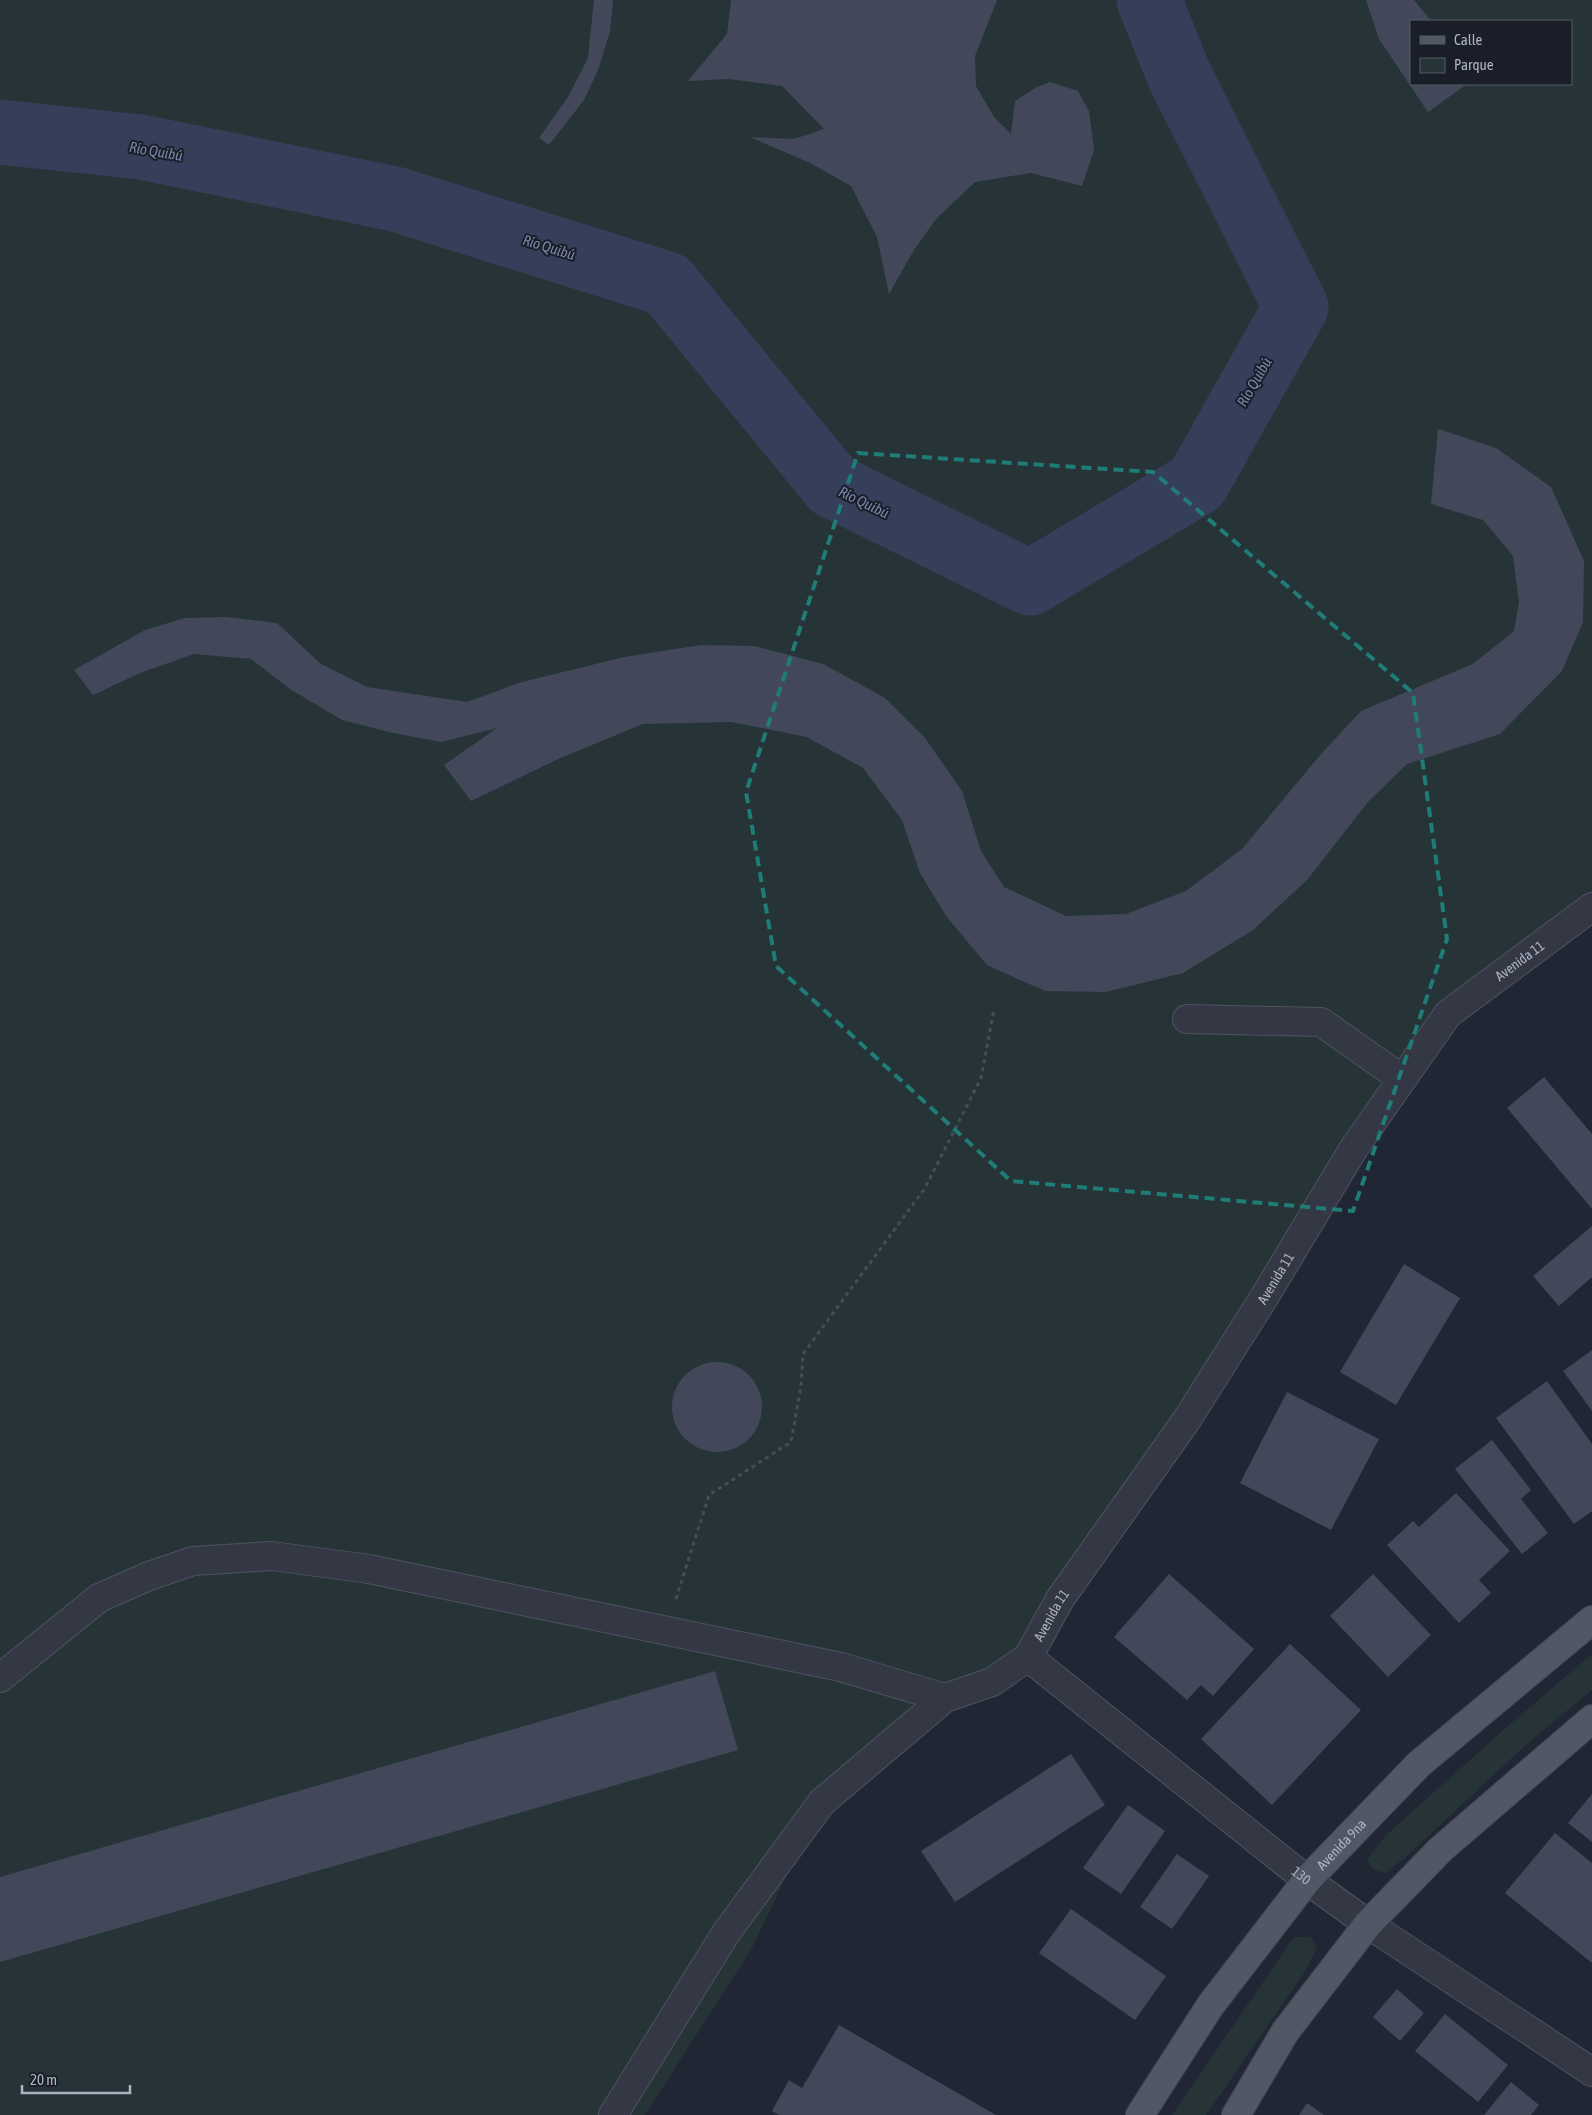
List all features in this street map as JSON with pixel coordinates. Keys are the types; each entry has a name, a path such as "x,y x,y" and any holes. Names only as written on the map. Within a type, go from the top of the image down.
{"main road":[{"name":"Avenida 9na","path":"1140,2115 1210,2006 1307,1880 1419,1764 1592,1620"},
{"path":"1236,2115 1285,2032 1368,1924 1441,1850 1592,1720"}],"street":[{"name":"Avenida 11","path":"945,1698 992,1682 1028,1657 1060,1600 1186,1422 1354,1148 1448,1014 1592,907"},
{"path":"1187,1019 1320,1022 1402,1079"},
{"path":"0,1678 99,1598 149,1576 193,1561 272,1556 369,1569 841,1667 945,1698"},
{"name":"130","path":"1028,1657 1307,1880 1368,1924 1592,2072"},
{"path":"612,2115 726,1934 822,1802 945,1698"}],"path":[{"path":"666,1631 709,1495 791,1442 801,1386 803,1354 925,1188 982,1078 994,1010"}],"highlighted area":[{"path":"858,453 1153,472 1413,693 1447,939 1353,1211 1011,1181 776,966 746,792"}],"green space":[{"path":"0,0 1592,0 1592,907 1448,1014 1060,1599 992,1682 822,1802 752,1948 645,2115 0,2115"},
{"path":"1592,1654 1592,1690 1528,1743 1408,1855 1386,1873 1374,1870 1367,1860 1385,1836"},
{"path":"1294,1937 1310,1937 1317,1947 1306,1970 1206,2115 1172,2115"}],"building":[{"path":"594,0 613,0 610,32 598,70 584,100 549,145 539,138 568,97 588,58"},
{"path":"731,0 997,0 975,56 976,86 994,117 1011,134 1015,101 1035,88 1050,82 1078,91 1089,111 1094,150 1082,186 1031,173 975,182 936,219 914,250 889,294 877,237 851,186 810,163 750,137 794,139 824,129 782,86 729,79 688,81 727,34"},
{"path":"1366,0 1414,0 1430,20 1410,20 1410,85 1466,85 1428,112 1379,39"},
{"path":"1438,429 1496,448 1551,487 1584,561 1583,622 1562,671 1500,734 1407,764 1368,802 1307,880 1253,930 1183,973 1106,992 1045,991 987,965 946,916 920,873 902,820 863,768 807,737 731,722 643,724 558,759 471,801 444,765 497,728 441,742 393,733 342,720 290,689 251,659 194,654 140,673 93,695 74,670 145,630 185,618 226,617 277,623 321,664 367,687 467,702 522,682 624,657 701,645 754,646 823,664 885,698 925,738 962,791 981,851 1004,887 1066,916 1126,914 1186,891 1242,849 1321,754 1361,711 1473,664 1514,631 1519,602 1513,556 1483,520 1431,504"},
{"path":"1544,1077 1592,1134 1592,1209 1507,1108"},
{"path":"1592,1226 1592,1277 1559,1306 1533,1276"},
{"path":"1404,1264 1460,1298 1396,1405 1340,1372"},
{"path":"1592,1350 1592,1411 1563,1371"},
{"path":"717,1362 734,1366 749,1375 758,1390 762,1407 758,1424 749,1439 734,1448 717,1452 700,1448 685,1439 676,1424 672,1407 676,1390 685,1375 700,1366"},
{"path":"1547,1381 1592,1444 1592,1511 1574,1524 1496,1418"},
{"path":"1287,1392 1379,1439 1331,1530 1240,1483"},
{"path":"1492,1440 1531,1490 1521,1499 1548,1533 1522,1554 1455,1469"},
{"path":"1456,1493 1510,1551 1479,1580 1491,1593 1459,1623 1387,1545 1413,1521 1419,1527"},
{"path":"1169,1574 1254,1649 1213,1696 1201,1685 1187,1700 1114,1637"},
{"path":"1373,1574 1431,1635 1388,1677 1330,1616"},
{"path":"1290,1644 1361,1710 1272,1805 1201,1739"},
{"path":"715,1671 738,1750 0,1962 0,1877"},
{"path":"1071,1754 1105,1805 955,1902 921,1851"},
{"path":"1592,1794 1592,1842 1568,1823"},
{"path":"1128,1805 1165,1831 1121,1894 1083,1868"},
{"path":"1555,1833 1592,1863 1592,1963 1505,1893"},
{"path":"1177,1854 1209,1876 1172,1929 1140,1907"},
{"path":"1071,1909 1166,1976 1135,2020 1039,1953"},
{"path":"1397,1989 1424,2013 1400,2041 1373,2017"},
{"path":"1445,2014 1508,2065 1478,2102 1415,2051"},
{"path":"839,2025 996,2115 779,2115 772,2111 789,2080 802,2088"},
{"path":"1511,2082 1539,2105 1531,2115 1484,2115"},
{"path":"1307,2103 1324,2115 1299,2115"}],"waterway":[{"name":"Río Quibú","path":"0,132 141,147 395,199 667,284 833,486 1030,583 1197,483 1296,307 1179,75 1149,0"}]}
